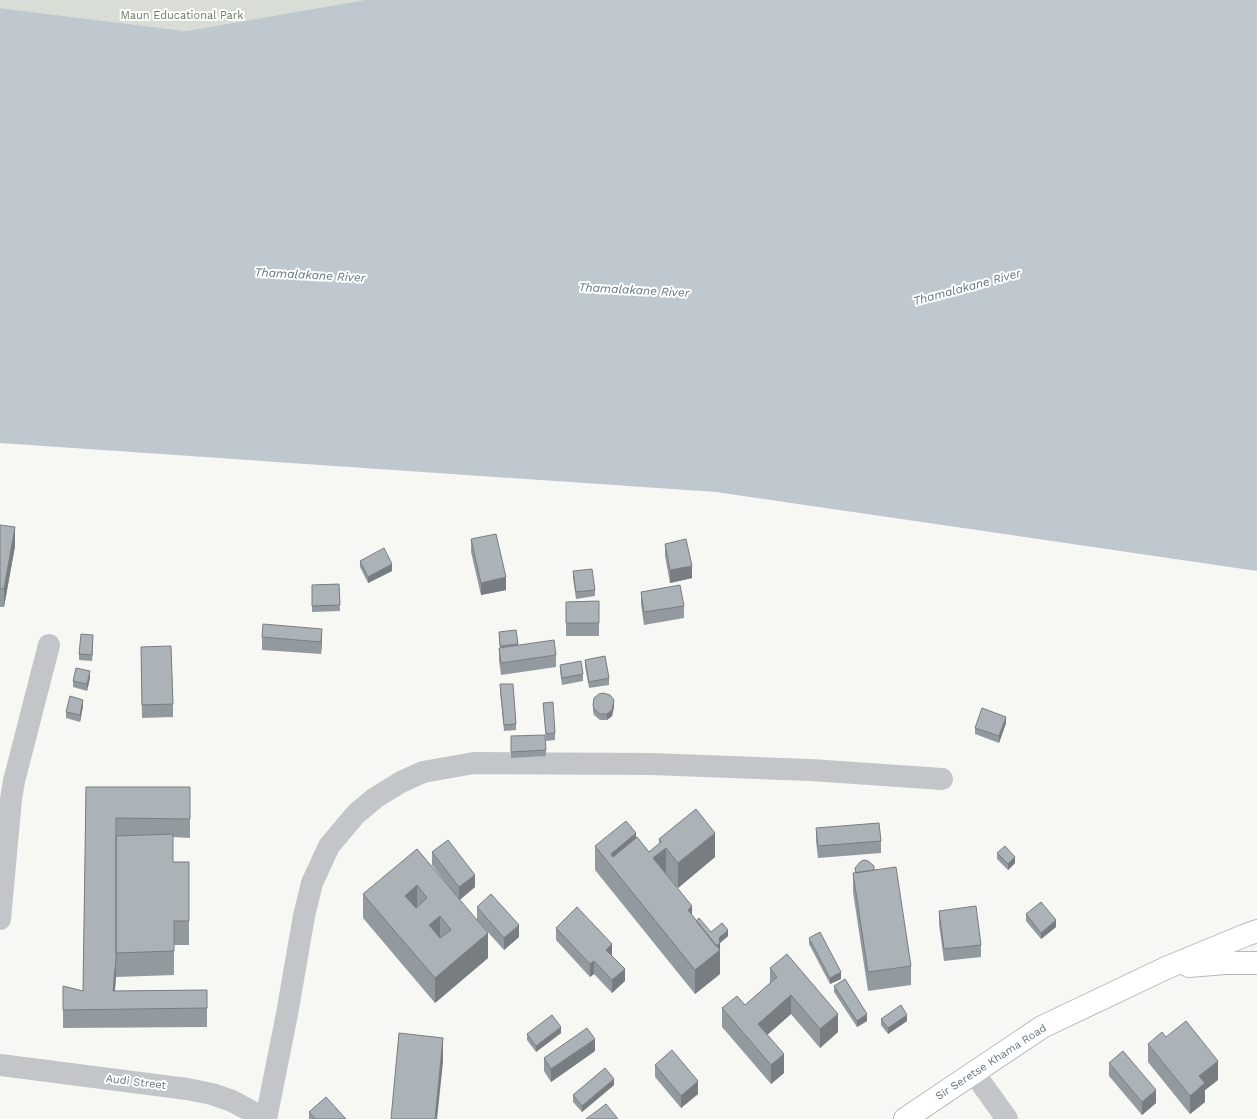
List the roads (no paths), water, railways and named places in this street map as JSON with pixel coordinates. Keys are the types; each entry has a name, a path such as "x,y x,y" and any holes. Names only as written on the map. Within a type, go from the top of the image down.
{"main road":[{"name":"Sir Seretse Khama Road","path":"918,1115 974,1073 1042,1027 1166,968 1246,935 1257,932"},
{"name":"Sir Seretse Khama Road","path":"1166,968 1225,963 1257,963"}],"street":[{"path":"0,919 5,798 14,781 49,645"},
{"path":"266,1119 287,1014 304,916 312,882 329,846 356,814 374,798 401,782 423,772 474,763 658,765 811,770 942,779"},
{"name":"Audi Street","path":"0,1065 187,1089 212,1094 232,1101 266,1119"},
{"path":"974,1073 1007,1119"}],"water":[{"name":"Thamalakane River","path":"364,0 1257,0 1257,571 716,492 0,443 0,8 186,31"}],"park label":[{"name":"Maun Educational Park","path":"182,15"}]}
